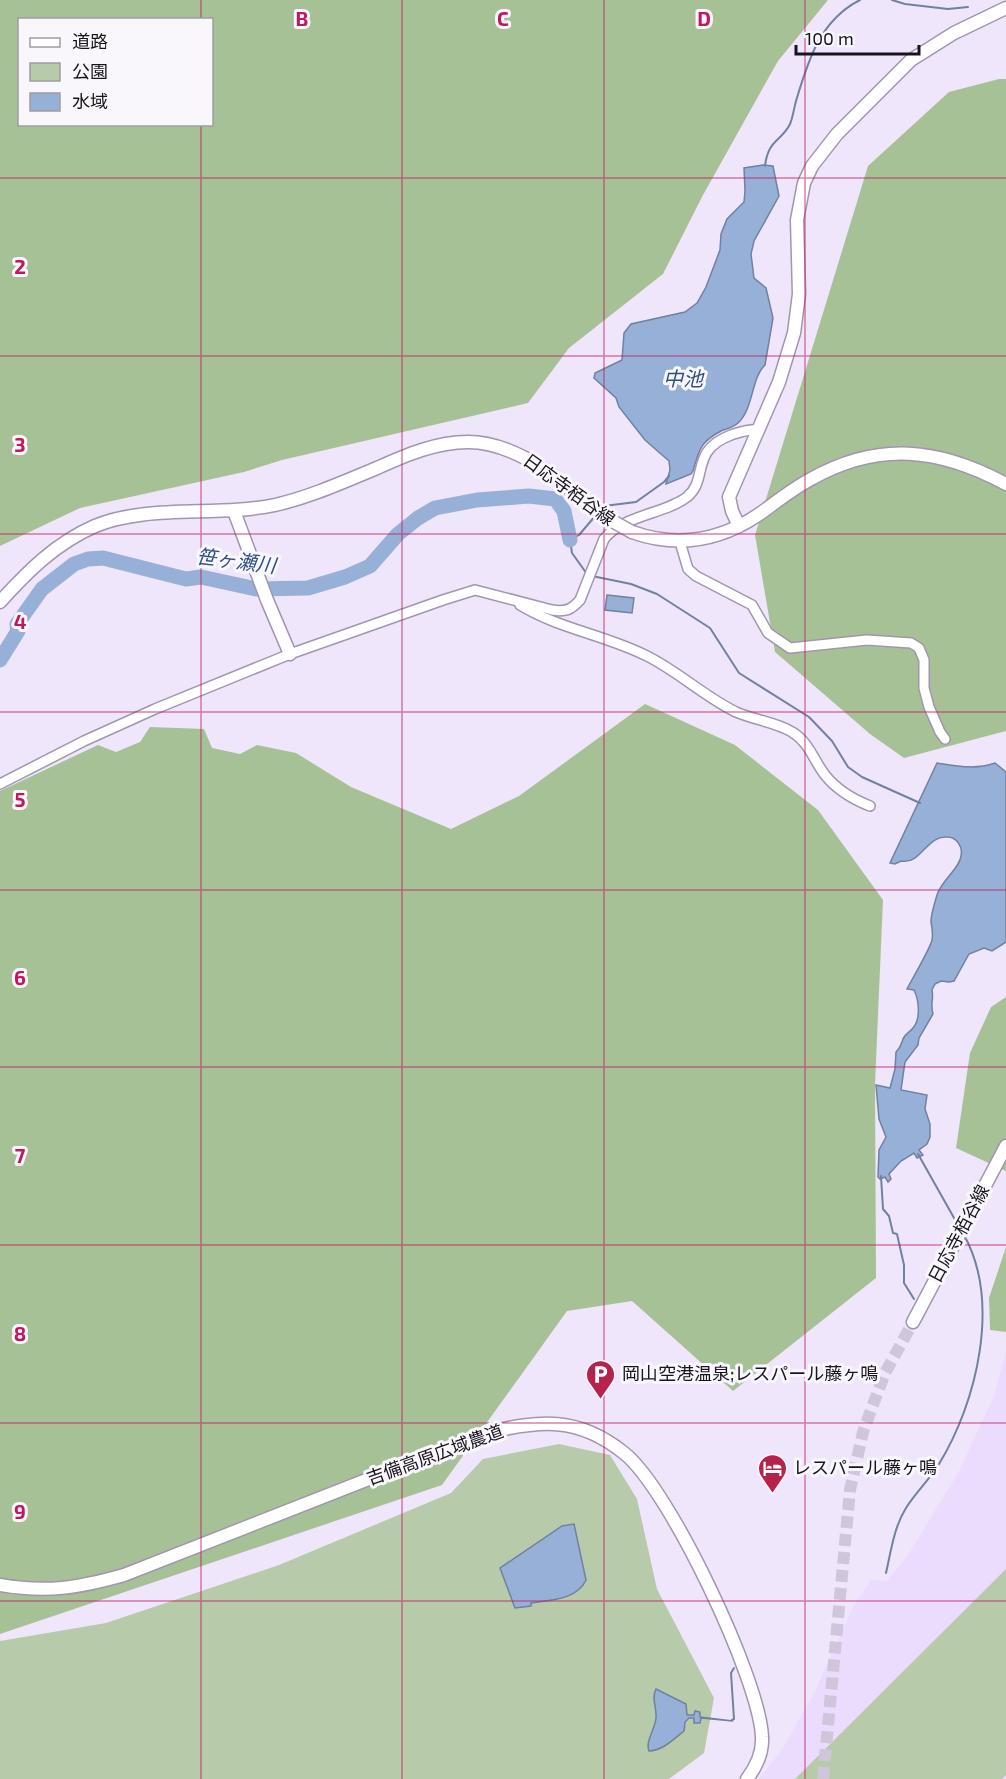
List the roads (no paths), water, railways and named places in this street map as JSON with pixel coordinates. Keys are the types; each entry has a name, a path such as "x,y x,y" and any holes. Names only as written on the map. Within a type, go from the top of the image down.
{"street":[{"path":"740,526 732,511 729,497 779,382 794,333 799,294 797,220 804,183 812,166 837,134 911,60 954,33 1006,8"},
{"path":"0,784 145,713 291,654 475,590 565,612 580,600 604,539 609,534 629,522 685,499 691,494 706,453 712,445 748,429 758,430"},
{"name":"日応寺栢谷線","path":"0,602 46,555 69,538 98,525 148,514 234,511 296,500 422,449 453,442 469,441 504,448 530,459 605,518 632,532 658,540 680,542 708,538 740,526 823,472 836,466 877,455 923,454 945,458 965,464 1006,484"},
{"path":"234,511 267,600 291,654"},
{"path":"680,542 688,569 696,576 752,605 768,633 790,648 867,640 911,642 919,648 924,660 924,688 929,707 945,739"},
{"path":"510,599 540,617 646,656 687,679 721,704 739,713 792,731 805,743 825,776 841,792 870,806"},
{"name":"日応寺栢谷線","path":"913,1322 1006,1146"},
{"name":"吉備高原広域農道","path":"0,1585 68,1589 114,1578 486,1433 520,1424 549,1422 567,1425 586,1430 626,1453 643,1472 670,1512 736,1646 761,1724 760,1757 747,1779"}],"water":[{"name":"中池","path":"773,166 779,196 754,241 751,254 754,278 766,288 773,318 765,365 757,377 743,417 732,427 714,435 704,443 691,474 666,484 670,470 669,461 645,440 619,407 616,398 594,378 595,373 622,360 624,333 631,324 685,312 697,303 706,287 720,250 721,234 727,219 744,202 744,168"},
{"path":"607,595 634,598 632,613 605,610"},
{"path":"937,763 973,767 995,763 1006,772 1006,942 992,951 984,948 969,954 954,981 941,981 935,984 932,990 933,1014 919,1038 918,1045 905,1062 901,1090 927,1095 925,1109 930,1124 930,1137 927,1144 919,1150 923,1155 917,1158 914,1153 901,1161 889,1174 891,1179 888,1182 885,1177 880,1179 878,1177 879,1150 886,1137 879,1119 876,1085 890,1088 895,1069 896,1052 904,1037 916,1024 918,1004 916,994 914,990 907,989 932,940 931,919 937,895 960,861 961,849 954,839 940,838 934,840 914,859 895,864 890,863"},
{"path":"574,1524 586,1580 582,1587 562,1598 515,1608 500,1568 562,1526"},
{"path":"656,1689 686,1704 687,1715 694,1715 695,1711 700,1712 700,1717 733,1721 701,1718 700,1723 694,1723 694,1718 689,1718 685,1722 684,1731 676,1738 663,1747 649,1751 648,1744 656,1718 654,1696"}],"waterway":[{"path":"765,166 769,150 790,124 805,71 825,30 846,8 860,0"},
{"path":"892,0 905,4 948,9 968,7"},
{"path":"601,509 604,506 636,502 669,476"},
{"name":"笹ヶ瀬川","path":"0,660 18,631 17,624 42,589 74,564 88,559 103,558 186,579 201,577 256,589 308,588 345,577 370,566 398,534 435,508 477,500 529,496 555,499 564,511 570,540"},
{"name":"笹ヶ瀬川","path":"587,574 572,553 570,540 579,535 596,515"},
{"path":"592,576 631,584 657,594 710,628 739,673 809,717 832,741 848,767 862,777 920,803"},
{"path":"918,1154 958,1225"},
{"path":"881,1176 883,1209 889,1216 893,1233 897,1234 904,1265 904,1283 914,1299"},
{"path":"886,1573 893,1539 902,1515 935,1470 953,1439 973,1382 980,1351 981,1290 975,1262 964,1235"},
{"path":"732,1720 734,1719 731,1673 734,1668"}],"tunnel":[{"path":"823,1779 850,1490 863,1432 874,1402 885,1373 913,1322"}],"place":[{"name":"岡山空港温泉;レスパール藤ヶ鳴","path":"601,1400"},
{"name":"レスパール藤ヶ鳴","path":"772,1494"}]}
